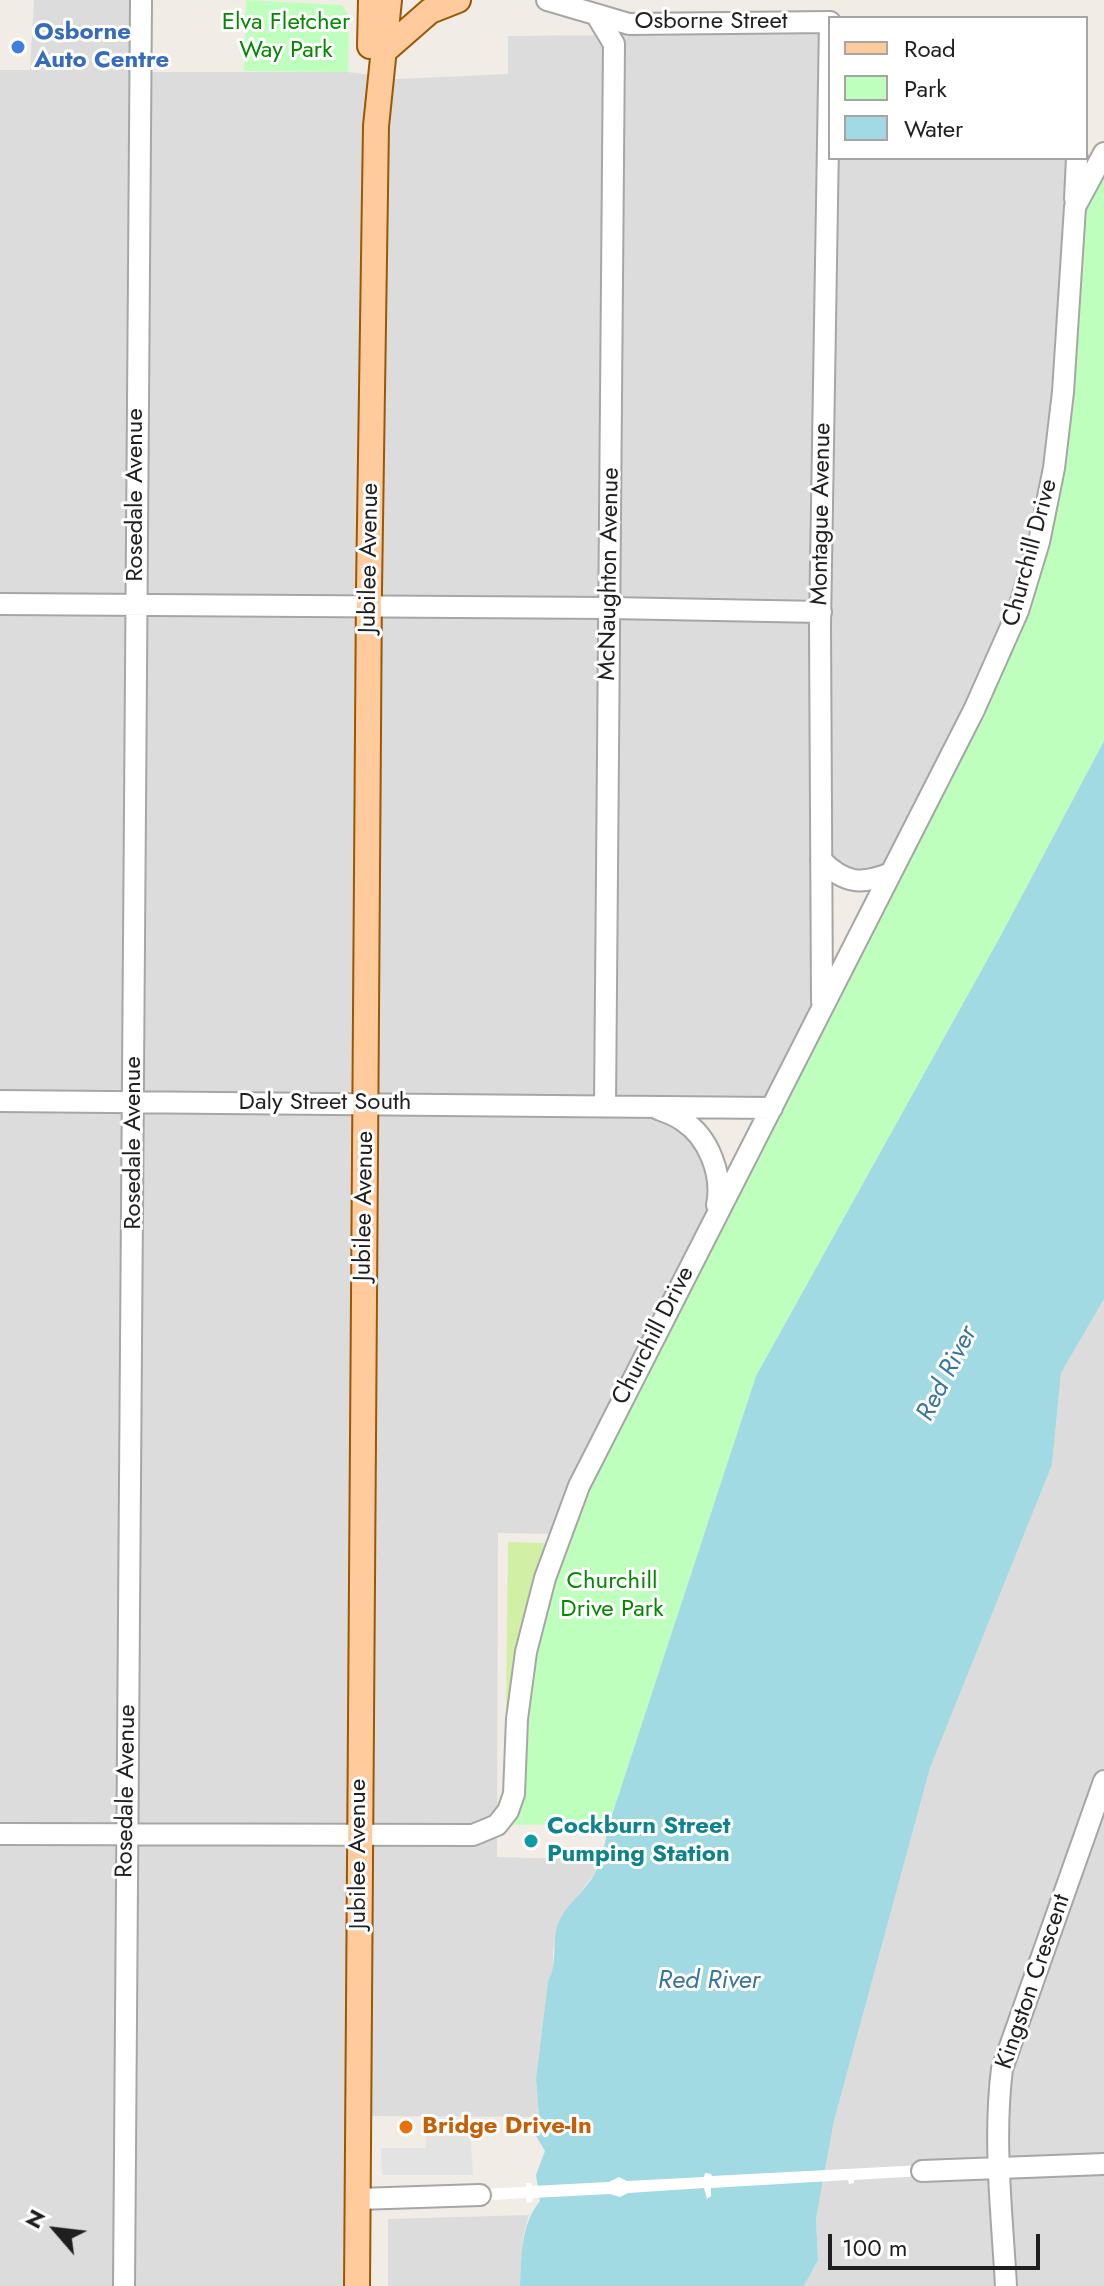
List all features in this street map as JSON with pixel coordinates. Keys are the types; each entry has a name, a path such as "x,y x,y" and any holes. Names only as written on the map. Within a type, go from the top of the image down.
{"main road":[{"name":"Jubilee Avenue","path":"371,0 370,50 376,126"},
{"name":"Jubilee Avenue","path":"357,2286 369,607 376,126 389,0"},
{"path":"382,53 430,11 458,0"}],"street":[{"name":"Rosedale Avenue","path":"124,2286 141,0"},
{"name":"Osborne Street","path":"547,0 629,24 828,22"},
{"path":"597,16 614,44 629,24"},
{"name":"McNaughton Avenue","path":"605,1105 614,44"},
{"name":"Montague Avenue","path":"822,1006 821,612 828,153"},
{"name":"Churchill Drive","path":"1075,207 1104,153"},
{"name":"Churchill Drive","path":"359,1835 473,1835 497,1825 508,1811 514,1794 517,1719 526,1652 535,1611 560,1534 600,1440 891,873 996,664 1018,611 1039,542 1054,468 1063,392 1077,160"},
{"path":"0,604 821,612"},
{"path":"821,860 833,872 850,880 870,882 891,873"},
{"name":"Daly Street South","path":"0,1101 772,1108"},
{"name":"Daly Street South","path":"651,1106 683,1120 705,1144 713,1159 720,1192 715,1217"},
{"name":"Kingston Crescent","path":"1006,2286 1000,2169 999,2097 1002,2069 1104,1781"},
{"path":"0,1834 359,1835"},
{"path":"922,2171 1104,2164"},
{"path":"358,2199 480,2195"}],"shaded area":[{"path":"34,0 141,0 140,72 348,72 397,79 508,74 508,36 828,33 828,160 1074,160 1054,468 1039,542 891,873 870,882 822,861 822,1006 772,1108 653,1106 683,1120 720,1192 560,1534 498,1533 497,1857 601,1860 559,1920 536,2079 539,2117 359,2116 357,2286 0,2286 0,70 30,70"},
{"path":"1104,1299 1104,2286 804,2286 818,2260 816,2219 834,2121 930,1768 1052,1465 1061,1373"},
{"path":"425,2118 469,2118 473,2175 382,2175 381,2148 426,2148"},
{"path":"529,2215 523,2237 520,2286 388,2286 388,2219"}],"green space":[{"name":"Elva Fletcher Way Park","path":"246,0 342,5 349,16 348,72 244,71"},
{"name":"Churchill Drive Park","path":"1104,153 1104,741 1000,937 756,1376 609,1824 497,1825 508,1811 517,1719 560,1534 891,873 1039,542 1075,207"},
{"path":"508,1542 545,1543 518,1635 506,1713"}],"water":[{"name":"Red River","path":"1104,741 1104,1299 1061,1373 1052,1465 930,1768 834,2121 816,2219 818,2260 804,2286 520,2286 525,2231 540,2201 536,2175 545,2151 535,2134 539,2117 536,2079 557,1926 600,1862 609,1824 756,1376 1000,937"}],"pier":[{"path":"922,2165 922,2176 854,2180 849,2184 848,2180 711,2188 711,2196 707,2199 704,2188 628,2193 620,2197 610,2194 533,2198 532,2202 527,2203 526,2198 480,2201 480,2189 526,2187 526,2183 532,2186 609,2182 619,2177 627,2181 704,2177 705,2173 712,2176"}],"place":[{"name":"Osborne Auto Centre","path":"18,47"},
{"name":"Cockburn Street Pumping Station","path":"531,1841"},
{"name":"Bridge Drive-In","path":"406,2127"}]}
